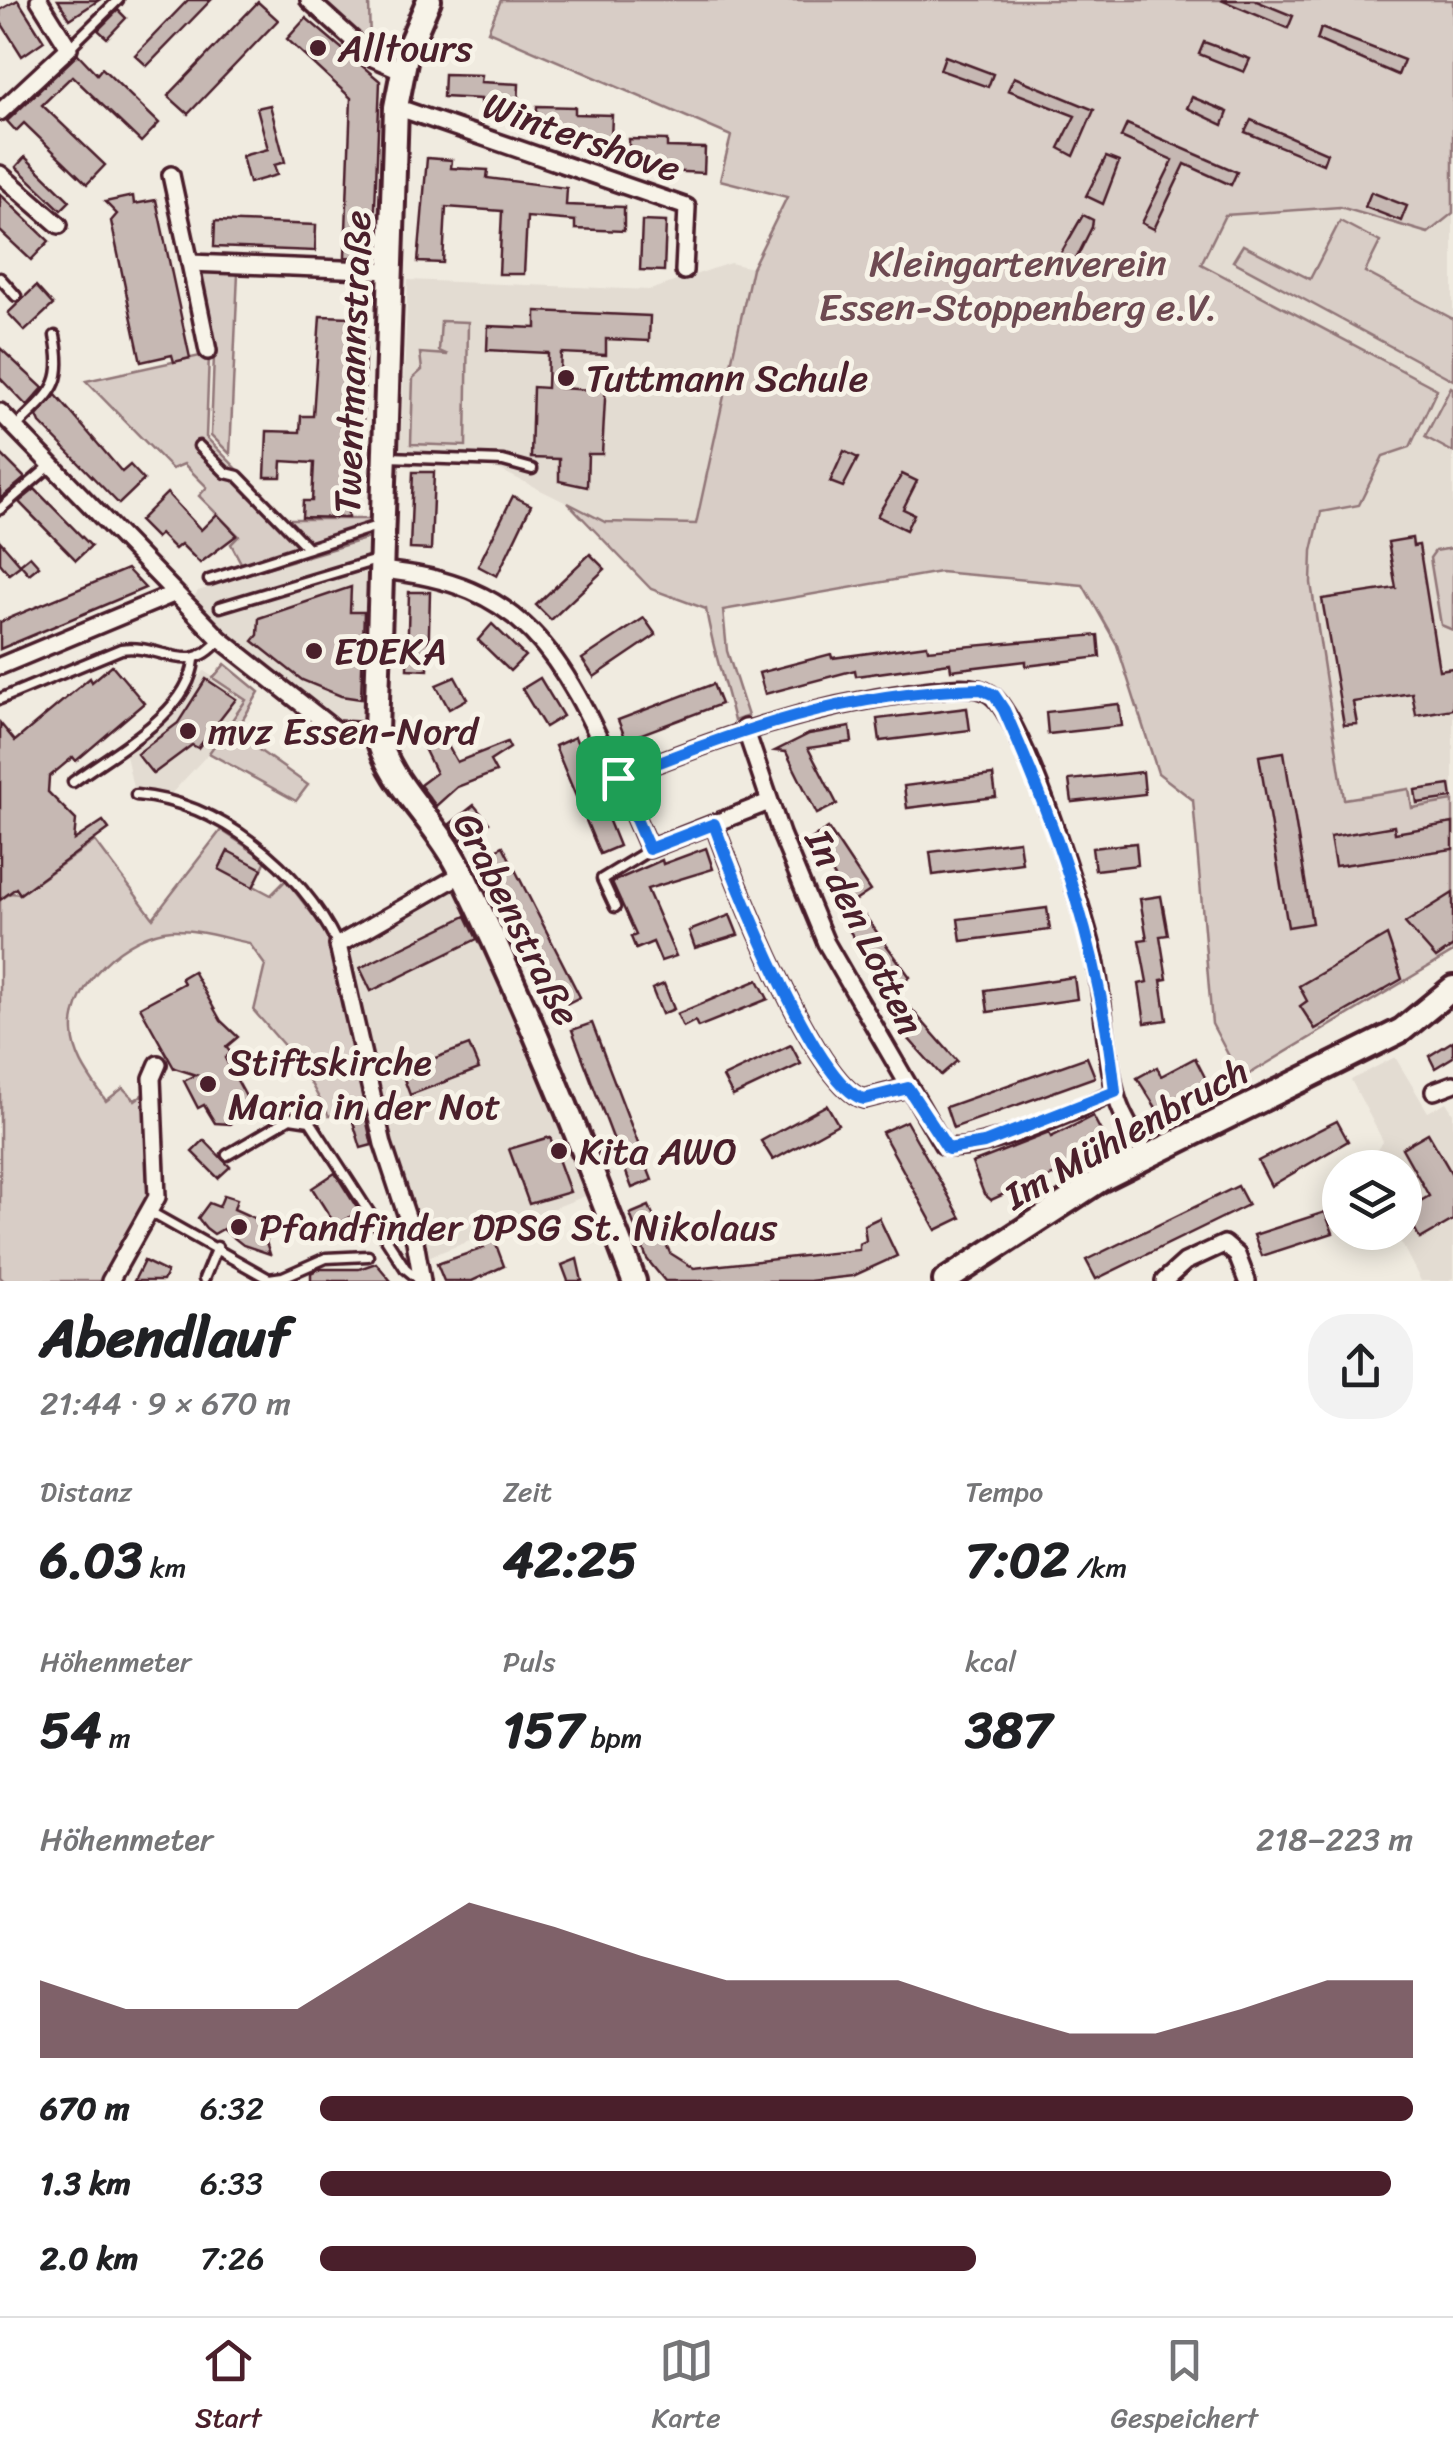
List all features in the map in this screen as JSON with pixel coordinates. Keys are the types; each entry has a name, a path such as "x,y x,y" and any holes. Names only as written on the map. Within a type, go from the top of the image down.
{"street":[{"path":"0,112 69,48 40,0"},
{"path":"309,0 373,58 401,70"},
{"name":"Twentmannstraße","path":"376,732 396,106 401,70 430,0"},
{"name":"Wintershove","path":"396,106 686,207 684,271"},
{"path":"0,174 59,225"},
{"path":"171,175 208,352"},
{"path":"190,263 391,271"},
{"path":"0,412 220,640 335,730 376,732"},
{"path":"380,564 450,580 506,608 562,672 618,778 649,849"},
{"path":"0,666 173,594"},
{"path":"618,778 744,728 843,702 981,689 994,695 1032,770 1077,891 1108,1022 1115,1092 1146,1156"},
{"name":"In den Lotten","path":"744,728 768,802 826,944 943,1145 955,1150 984,1143 1115,1092"},
{"name":"Grabenstraße","path":"376,732 392,777 449,848 547,1054 634,1281"},
{"name":"In den Lotten","path":"649,849 768,802"},
{"name":"In den Lotten","path":"714,824 772,964 842,1086 864,1099 908,1088"},
{"path":"421,1281 415,1241 383,1144 338,945 462,874"},
{"name":"Im Mühlenbruch","path":"946,1281 973,1270 1100,1180 1402,1030 1445,993"},
{"path":"110,1281 157,1197 152,1078 158,1064"},
{"path":"1434,1091 1453,1084"},
{"path":"1164,1281 1185,1262 1224,1244 1238,1255 1247,1281"}],"lane":[{"path":"69,48 118,0"},
{"path":"0,278 16,296"},
{"path":"15,428 50,392 62,368 55,336"},
{"path":"199,446 226,473 238,476 308,548"},
{"path":"384,457 503,461 532,469"},
{"path":"0,510 51,465"},
{"path":"210,580 381,525"},
{"path":"220,607 380,564"},
{"path":"0,699 120,649 134,647 194,660 207,656 220,640"},
{"path":"74,782 169,708 192,678 194,660"},
{"path":"136,795 172,800 204,812 276,862 338,945"},
{"path":"615,906 602,879 649,849"},
{"path":"227,1155 290,1118 310,1120 406,1268 421,1281"},
{"path":"150,1211 269,1279 284,1277 326,1258 368,1256"},
{"path":"204,1280 218,1247"}],"shaded area":[{"path":"1340,207 1427,233 1453,213 1453,801 1412,808 1408,790 1344,799 1311,583 1312,551 1321,512 1359,505 1383,456 1200,265 1225,215"},
{"name":"Tuttmann Schule","path":"730,263 752,268 696,524 605,522 490,465 400,462 408,280 650,290"},
{"path":"379,535 372,730 345,730 188,605 198,591"},
{"path":"204,671 247,700 209,753 170,795 133,788 125,750 177,708"},
{"path":"461,878 593,1193 423,1259 340,946"},
{"path":"1395,1057 1428,1112 1446,1102 1453,1113 1453,1278 1447,1281 1421,1281 1405,1250 1422,1250 1422,1150 1377,1150 1383,1141 1351,1080"}],"green space":[{"path":"321,0 369,0 370,47"},
{"name":"Kleingartenverein Essen-Stoppenberg e.V.","path":"501,0 1453,0 1453,213 1428,233 1340,207 1225,215 1201,264 1437,389 1410,447 1383,456 1359,505 1321,512 1312,551 1311,583 1344,799 1409,789 1412,808 1453,801 1453,952 1241,1079 1212,1024 1193,800 1158,773 1117,645 1083,585 940,572 723,610 727,651 748,716 734,721 706,609 651,589 568,503 605,522 696,524 752,268 787,197 720,180 731,136 488,31"},
{"path":"1340,221 1380,242 1365,272 1453,319 1453,380 1233,261 1243,245 1310,279"},
{"path":"193,267 238,273 230,454 211,435 214,355"},
{"path":"441,321 468,322 466,446 411,444 413,378 422,370 420,353 448,355 439,351"},
{"path":"209,354 206,437 286,519 379,519 379,535 247,574 231,544 239,536 199,496 207,487 184,464 172,469 86,381"},
{"path":"1453,388 1453,452 1425,437"},
{"path":"1453,548 1453,630 1441,625 1430,558 1435,551"},
{"path":"225,664 259,692 235,733 308,785 296,801 209,753 246,700 213,678"},
{"path":"221,830 266,860 254,886 271,895 286,880 333,941 370,1107 329,1116 300,1064 254,1011 265,965 249,943 181,930 137,940 104,964 91,979 81,996 73,1032 80,1060 106,1101 123,1088 135,1100 142,1095 149,1102 152,1191 102,1281 4,1281 0,1277 0,900 11,893 20,894 95,841 153,918"}],"building":[{"path":"18,0 44,41 22,56 0,21 0,10"},
{"path":"58,0 99,0 70,19"},
{"path":"188,0 211,0 147,66 135,55"},
{"path":"1221,0 1254,0 1293,16 1288,28"},
{"path":"258,2 278,20 188,114 168,96"},
{"path":"118,10 126,18 107,38 98,30"},
{"path":"306,18 380,81 373,258 345,257 351,98 287,39"},
{"path":"1321,28 1404,60 1398,75 1317,40"},
{"path":"1204,42 1250,59 1244,72 1199,54"},
{"path":"78,54 97,74 102,68 159,123 141,142 72,76 42,105 105,165 87,184 24,123 16,131 7,121"},
{"path":"945,56 993,74 988,87 940,70"},
{"path":"444,74 482,75 481,82 519,84 518,107 481,106 481,99 443,97"},
{"path":"1014,77 1094,110 1074,156 1059,148 1075,116 1008,90"},
{"path":"1192,97 1228,112 1223,125 1187,108"},
{"path":"270,105 285,162 274,165 277,175 249,183 242,156 268,149 257,108"},
{"path":"537,106 575,107 575,114 612,115 611,140 574,139 574,131 536,130"},
{"path":"1251,120 1327,153 1323,164 1245,132"},
{"path":"1127,124 1237,172 1231,185 1185,164 1154,229 1142,223 1173,160 1121,137"},
{"path":"629,139 667,140 667,147 705,148 704,173 666,171 666,164 629,163"},
{"path":"25,157 70,201 61,210 16,167"},
{"path":"1106,157 1119,162 1103,204 1086,196"},
{"path":"427,158 452,160 451,168 488,170 487,178 567,188 566,205 624,207 624,231 575,229 575,221 527,217 524,274 499,274 502,211 446,207 443,263 418,262"},
{"path":"1371,192 1407,206 1401,221 1365,207"},
{"path":"0,194 49,241 31,260 0,231"},
{"path":"133,196 134,204 156,200 190,358 174,362 172,355 141,362 111,221 117,214 105,202"},
{"path":"1083,215 1093,220 1092,227 1072,267 1057,260"},
{"path":"215,221 316,225 315,251 214,247"},
{"path":"642,221 666,222 664,271 640,270"},
{"path":"36,286 53,305 25,331 8,313"},
{"path":"536,311 650,316 649,341 606,339 606,355 561,353 559,388 593,390 593,381 606,381 602,454 588,454 587,487 559,481 559,459 531,458 533,387 547,388 548,353 487,350 488,326 536,328"},
{"path":"320,316 352,317 351,325 366,325 361,484 347,484 348,518 302,517 303,501 312,501 314,463 282,461 281,477 265,477 267,431 300,432 301,416 313,416"},
{"path":"0,348 43,388 27,406 0,378"},
{"path":"56,395 122,472 130,465 144,480 119,504 40,423 37,416"},
{"path":"844,451 858,458 843,487 830,482"},
{"path":"0,453 25,478 0,499"},
{"path":"413,472 434,472 431,550 410,549"},
{"path":"902,474 917,481 903,509 914,514 906,530 877,516"},
{"path":"35,489 91,546 76,560 19,502"},
{"path":"167,493 201,530 217,514 237,535 200,563 181,544 175,549 160,534 156,538 139,521"},
{"path":"513,496 531,505 497,576 478,566"},
{"path":"1412,538 1413,546 1419,545 1439,670 1453,668 1453,709 1416,715 1412,693 1353,702 1357,724 1344,725 1322,599 1396,588 1388,542"},
{"path":"0,541 20,564 30,556 39,566 29,574 21,565 9,574 0,563"},
{"path":"590,554 605,569 551,620 536,605"},
{"path":"127,569 145,588 0,649 0,622"},
{"name":"EDEKA","path":"351,587 350,612 364,612 361,699 341,696 302,680 253,641 258,635 259,618"},
{"path":"409,592 430,592 428,670 407,669"},
{"path":"644,618 656,635 594,677 582,659"},
{"path":"492,624 525,656 510,671 478,640"},
{"path":"1098,635 1100,657 1026,666 1026,661 951,670 950,663 856,676 855,670 765,694 759,673 831,654 832,658 927,645 928,650"},
{"path":"112,665 144,703 76,761 73,757 49,777 48,792 76,820 74,840 103,821 109,829 20,894 16,888 0,900 0,723 15,741 90,678 92,682"},
{"path":"455,677 467,699 449,709 436,685"},
{"path":"540,678 563,716 545,727 522,689"},
{"name":"mvz Essen-Nord","path":"206,679 236,699 198,748 192,745 153,774 137,754 178,723"},
{"path":"713,684 721,704 626,740 618,720"},
{"path":"1119,704 1122,726 1048,734 1046,712"},
{"path":"967,708 970,730 880,741 877,719"},
{"path":"850,727 852,742 808,748 837,804 817,814 786,752 775,751 809,734"},
{"path":"438,728 457,762 507,742 510,748 490,761 496,772 457,787 436,806 420,785 436,773 419,738"},
{"path":"575,737 619,846 600,854 555,746"},
{"path":"1284,752 1312,923 1288,927 1259,756"},
{"path":"1143,772 1145,794 1072,802 1069,780"},
{"path":"993,775 996,797 907,808 904,786"},
{"path":"1450,785 1452,798 1417,803 1415,790"},
{"path":"474,805 489,823 461,840 450,824"},
{"path":"1453,823 1453,849 1335,866 1330,837 1394,826 1395,833"},
{"path":"828,828 870,891 852,903 810,840"},
{"path":"1019,841 1022,863 933,875 930,852"},
{"path":"1136,843 1138,865 1095,870 1092,848"},
{"path":"503,846 580,997 560,1007 484,856"},
{"path":"706,848 713,869 647,889 676,956 661,961 653,942 636,949 631,937 636,935 612,882 662,860 663,864"},
{"path":"228,851 262,869 253,887 219,869"},
{"path":"1453,893 1453,946 1436,958 1405,923"},
{"path":"1161,896 1168,935 1160,936 1167,979 1161,980 1167,1020 1145,1023 1139,984 1147,982 1139,940 1147,939 1140,899"},
{"path":"1047,908 1050,930 961,941 958,919"},
{"path":"730,915 738,935 695,948 689,931"},
{"path":"466,916 477,939 371,991 360,968"},
{"path":"865,916 910,977 892,990 848,929"},
{"path":"1387,935 1402,979 1315,1029 1300,1006 1307,1001 1299,986"},
{"path":"193,971 221,1021 238,1037 226,1047 231,1053 225,1058 249,1102 230,1124 215,1123 204,1105 198,1108 184,1081 196,1075 174,1068 140,1007 184,983 181,978"},
{"path":"1074,977 1077,999 988,1012 985,990"},
{"path":"758,980 768,999 698,1027 695,1021 683,1027 677,1014"},
{"path":"664,984 674,1009 662,1014 652,989"},
{"path":"907,1004 957,1061 941,1075 891,1019"},
{"path":"592,1023 652,1180 632,1188 572,1030"},
{"path":"1453,1041 1453,1057 1435,1068 1429,1056"},
{"path":"469,1045 479,1069 410,1095 401,1071"},
{"path":"791,1045 801,1064 733,1096 723,1077"},
{"path":"1087,1057 1095,1077 953,1128 946,1107"},
{"path":"1195,1058 1210,1087 1160,1114 1137,1078 1157,1067 1161,1076"},
{"path":"827,1105 838,1124 773,1160 761,1141"},
{"path":"364,1109 372,1145 361,1148 350,1112"},
{"path":"1093,1116 1107,1143 1102,1146 1104,1150 1026,1189 1024,1185 991,1200 984,1194 972,1163 1049,1133 1051,1137"},
{"path":"906,1121 961,1218 936,1230 882,1132"},
{"path":"1337,1121 1348,1141 1333,1150 1322,1150 1322,1156 1271,1186 1258,1161"},
{"path":"1428,1133 1453,1176 1453,1220 1422,1238 1422,1200 1429,1196 1422,1184 1422,1150 1402,1148"},
{"path":"550,1137 570,1192 529,1204 509,1149"},
{"path":"204,1140 230,1167 218,1178 192,1152"},
{"path":"335,1173 359,1211 336,1226 312,1188"},
{"path":"1238,1186 1248,1205 1096,1279 1086,1260"},
{"path":"224,1195 237,1199 234,1209 272,1226 266,1242 270,1254 243,1245 223,1229 214,1234 198,1218 209,1203 219,1207"},
{"path":"649,1206 670,1253 694,1268 859,1250 859,1244 866,1241 864,1225 879,1218 897,1256 853,1276 809,1281 665,1281 647,1259 630,1214"},
{"path":"1322,1213 1322,1237 1262,1256 1254,1235"},
{"path":"492,1234 504,1266 472,1281 444,1281 437,1264 484,1248 480,1238"},
{"path":"577,1259 582,1281 568,1281 562,1265"},
{"path":"144,1261 167,1272 163,1281 134,1281"},
{"path":"376,1263 391,1281 311,1281 311,1273 319,1269 359,1269"}],"place":[{"name":"Alltours","path":"318,48"},
{"name":"Tuttmann Schule","path":"566,378"},
{"name":"EDEKA","path":"314,651"},
{"name":"mvz Essen-Nord","path":"188,731"},
{"name":"Stiftskirche Maria in der Not","path":"208,1084"},
{"name":"Kita AWO","path":"559,1151"},
{"name":"Pfandfinder DPSG St. Nikolaus","path":"239,1227"}],"route":[{"path":"981,689 994,695 1032,770 1077,891 1108,1022 1115,1092 984,1143 955,1150 943,1145 908,1088 873,1098 851,1095 823,1057 772,964 740,895 714,824 649,849 618,778 744,728 843,702 938,690 981,689"}]}
